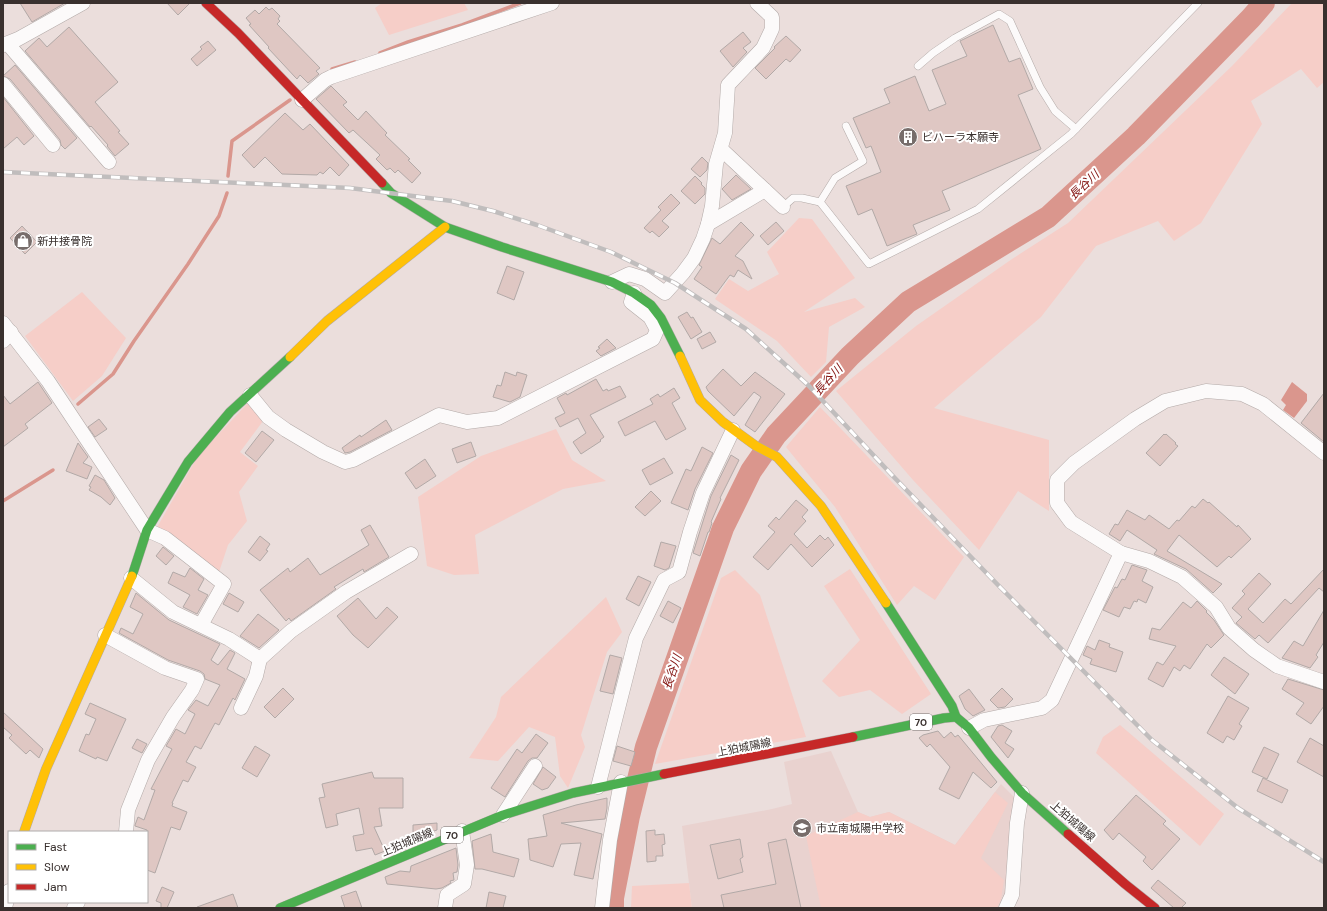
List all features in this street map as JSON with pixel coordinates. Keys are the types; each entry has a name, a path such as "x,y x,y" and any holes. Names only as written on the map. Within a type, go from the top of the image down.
{"street":[{"path":"83,3 5,45 109,162"},
{"path":"206,3 238,33 392,193 445,227 612,282 634,293 651,305 661,318 700,400 723,422 756,446 776,457 825,512 880,592 952,706 956,717"},
{"path":"302,100 325,80 331,77 552,3"},
{"path":"612,282 629,274 645,279 665,293 694,258 703,239 712,206 716,164 725,133 728,85 763,48 772,29 772,17 757,3"},
{"path":"3,84 53,145"},
{"path":"721,149 784,207"},
{"path":"708,224 765,190"},
{"path":"24,831 46,769 130,578 147,530 188,462 230,412 250,395 327,321 445,227"},
{"path":"250,395 268,417 286,430 323,452 345,462 353,460 439,415 467,422 498,418 653,339 657,330 650,317 631,302 634,293"},
{"path":"6,332 48,381 147,530 165,538 224,584 201,625"},
{"path":"1324,453 1263,404 1242,394 1206,391 1164,401 1135,419 1094,448 1074,463 1057,480 1056,503 1070,522 1121,553 1149,562 1182,577 1216,606 1229,628 1254,650 1277,666 1324,682"},
{"path":"598,787 636,638 664,580 679,572 703,493 734,430"},
{"path":"969,728 984,720 1042,708 1052,700 1121,553"},
{"path":"241,708 256,676 260,659 291,631 346,592 411,554"},
{"path":"130,578 173,612 229,639 260,659"},
{"path":"105,635 165,668 197,679 192,690 172,717 148,760 128,810 126,831"},
{"name":"上狛城陽線","path":"280,908 502,815 573,792 782,752 944,718 956,717 969,728 991,757 1022,793 1125,884 1155,908"},
{"path":"502,815 535,766"},
{"path":"602,908 610,840 626,781"},
{"path":"1006,908 1012,896 1017,823 1022,793"},
{"path":"445,908 447,895 464,884 467,865 462,831"},
{"path":"5,908 8,895"}],"lane":[{"path":"784,207 793,198 802,198 820,202 869,264 978,209 1076,129 1198,3"},
{"path":"918,66 955,38 999,14 1010,20 1040,87 1055,111 1076,129"},
{"path":"820,202 835,178 863,161 846,126"}],"shaded area":[{"path":"382,3 464,3 468,10 389,35 375,8"},
{"path":"1292,3 1324,3 1324,82 1317,88 1301,69 1251,101 1262,124 1201,223 1174,241 1158,221 1096,246 1041,317 934,408 1049,440 1049,511 1018,491 979,550 913,480 836,391 916,326 1012,259 1068,223 1232,66"},
{"path":"799,218 812,219 855,278 804,312 855,298 865,307 829,327 826,362 811,377 777,341 715,299 729,279 748,291 779,274 767,252"},
{"path":"82,292 126,338 102,376 73,401 25,336"},
{"path":"1292,382 1307,394 1307,401 1294,418 1283,410 1286,405 1281,400"},
{"path":"248,403 263,421 240,452 258,466 239,492 247,521 228,545 218,575 156,529 198,456"},
{"path":"820,407 964,557 935,600 914,586 897,605 835,507 786,447"},
{"path":"556,429 572,460 606,481 563,489 475,535 479,574 454,575 427,566 418,497 481,456"},
{"path":"850,569 931,694 902,714 870,690 839,697 822,681 860,640 824,586"},
{"path":"735,570 760,595 806,737 655,764 721,578"},
{"path":"606,597 622,632 607,652 581,735 585,747 568,788 560,776 555,737 529,727 498,761 469,758 496,717 501,697"},
{"path":"1120,725 1224,814 1200,846 1096,753 1103,737"},
{"name":"市立南城陽中学校","path":"831,751 858,812 870,817 889,812 955,845 1001,784 1015,798 1009,881 1002,908 692,908 682,826 792,804 784,762"},
{"path":"995,792 1008,803 981,858 1004,880 1001,899 997,908 821,908 806,836 858,812 870,817 889,812 955,845"},
{"path":"689,883 692,908 631,908 632,886"}],"building":[{"path":"20,3 65,3 32,22"},
{"path":"167,3 190,3 178,15"},
{"path":"266,7 269,10 272,8 280,16 278,19 280,21 277,24 320,68 316,71 319,74 308,83 300,75 297,79 249,25 251,24 246,18 255,10 259,14"},
{"name":"ビハーラ本願寺","path":"993,25 1009,62 1020,58 1033,89 1018,95 1041,149 942,191 950,210 913,225 917,234 887,246 872,209 858,215 846,186 881,172 871,146 866,148 853,118 890,103 884,89 915,76 929,111 946,104 932,70 967,56 960,41"},
{"path":"69,27 118,82 95,102 129,144 115,156 107,146 108,145 91,126 90,127 25,51 39,38 47,47"},
{"path":"743,32 751,42 743,48 747,52 733,67 720,51"},
{"path":"786,36 801,50 790,62 786,59 766,79 755,68"},
{"path":"208,41 216,50 197,66 191,59 202,49 200,47"},
{"path":"15,65 77,138 65,149 61,145 60,140 10,79 3,76"},
{"path":"331,86 347,102 343,105 358,120 366,111 387,133 385,135 410,159 408,160 421,173 412,183 398,170 395,173 390,168 387,170 376,159 380,155 353,130 349,133 316,99"},
{"path":"3,97 34,136 24,145 17,137 3,149"},
{"path":"285,113 303,130 310,124 349,165 339,176 330,167 323,174 320,172 317,175 282,174 265,157 254,168 242,155"},
{"path":"702,157 708,163 707,170 700,177 691,169"},
{"path":"736,175 751,189 732,200 722,189"},
{"path":"695,176 705,188 705,194 695,204 681,191"},
{"path":"671,194 680,203 662,221 669,227 659,237 652,231 650,233 644,228 661,210 658,207"},
{"path":"741,222 754,235 735,256 743,261 752,279 738,270 734,277 730,275 716,294 694,279 702,267 699,265 712,238 720,244"},
{"path":"776,222 784,231 768,245 760,236"},
{"path":"22,226 37,242 25,254 10,238"},
{"path":"507,266 524,272 514,300 497,293"},
{"path":"687,312 691,318 693,317 702,332 691,339 678,317"},
{"path":"710,332 716,342 702,349 697,339"},
{"path":"607,339 616,348 601,356 596,351 600,348 598,347"},
{"path":"723,369 741,386 755,372 785,394 755,432 745,425 761,397 754,392 734,416 708,391 706,387"},
{"path":"505,372 516,376 517,372 527,375 520,397 510,402 493,397 497,385 501,386"},
{"path":"596,379 603,391 607,389 608,391 620,386 626,397 590,415 604,437 600,440 601,441 581,454 573,442 586,433 578,418 560,427 555,418 565,413 557,398 566,393 567,395"},
{"path":"38,382 52,403 25,424 28,428 3,447 3,395 10,404"},
{"path":"674,388 680,398 672,403 686,429 666,440 655,421 625,436 618,422 653,404 650,399 658,394 660,397"},
{"path":"1324,393 1324,442 1301,423"},
{"path":"99,419 107,429 95,437 88,427"},
{"path":"386,420 392,430 350,452 345,453 342,448 360,435 361,437"},
{"path":"262,431 274,440 256,462 245,453"},
{"path":"1164,434 1166,434 1178,446 1160,466 1146,453"},
{"path":"471,442 476,456 457,463 452,449"},
{"path":"78,443 88,457 83,463 92,467 87,479 66,471"},
{"path":"702,447 713,453 695,489 688,510 671,503 686,469 691,471"},
{"path":"731,455 739,460 720,498 721,499 711,522 712,523 700,556 693,553 711,496"},
{"path":"664,458 673,473 650,485 642,470"},
{"path":"425,459 436,476 416,489 405,473"},
{"path":"95,475 104,480 115,498 110,505 101,497 89,490 91,487 89,486"},
{"path":"651,491 661,501 645,516 635,507"},
{"path":"1203,499 1208,503 1209,502 1237,527 1238,525 1251,539 1231,558 1229,556 1217,567 1179,535 1167,551 1222,584 1213,593 1186,569 1154,554 1157,550 1127,530 1120,541 1109,534 1115,524 1118,525 1127,510 1145,520 1149,515 1169,529 1177,520 1179,521 1192,506 1195,508"},
{"path":"796,500 808,510 802,517 806,521 794,534 807,548 820,535 825,540 828,537 834,545 812,567 791,544 768,570 753,557 775,532 768,526 776,517 779,520"},
{"path":"370,525 389,557 364,572 363,569 334,587 336,589 291,621 289,618 286,621 260,590 288,568 290,572 308,558 320,575 369,545 361,530"},
{"path":"260,536 270,544 266,550 268,551 260,561 248,552"},
{"path":"661,542 676,546 669,568 665,570 654,566"},
{"path":"163,547 174,556 166,565 156,556"},
{"path":"1132,565 1147,570 1142,581 1153,587 1146,603 1138,599 1137,602 1134,601 1130,609 1124,607 1119,617 1103,610 1115,587 1117,588 1122,579 1125,580"},
{"path":"190,568 204,579 198,590 208,595 197,614 183,607 190,595 168,583 173,572 185,577"},
{"path":"1324,569 1324,592 1319,588 1268,643 1259,635 1255,639 1236,623 1242,617 1232,608 1245,594 1242,591 1259,573 1271,584 1248,609 1263,623 1285,599 1291,604"},
{"path":"638,576 651,582 639,606 626,599"},
{"path":"136,593 169,620 220,644 211,660 218,665 230,650 235,653 227,669 245,679 235,700 233,698 219,725 215,723 201,749 195,746 186,762 196,767 188,782 183,780 172,806 187,812 180,830 171,827 155,873 148,870 148,831 135,825 138,817 144,820 155,790 151,789 172,749 166,746 176,729 185,734 195,714 188,710 196,700 208,706 220,685 205,679 204,674 200,671 168,660 119,633 121,628 133,634 143,614 130,607"},
{"path":"229,593 244,602 238,612 223,604"},
{"path":"358,598 376,619 387,607 398,617 368,648 353,635 337,616"},
{"path":"668,601 681,608 673,623 660,616"},
{"path":"1197,601 1207,611 1206,612 1214,620 1224,635 1211,648 1207,644 1190,669 1184,665 1180,671 1174,667 1163,687 1148,679 1157,662 1163,665 1176,646 1149,639 1152,628 1160,630 1183,602 1191,608"},
{"path":"1324,610 1324,642 1316,655 1318,657 1310,668 1282,658 1294,641 1303,646"},
{"path":"258,614 279,630 259,648 240,636"},
{"path":"1099,640 1110,644 1109,647 1123,652 1116,672 1090,664 1092,659 1083,655 1087,646 1095,650"},
{"path":"610,655 622,658 613,694 600,691"},
{"path":"1224,657 1249,674 1235,694 1211,675"},
{"path":"1288,679 1324,690 1324,706 1311,724 1296,714 1304,703 1282,689"},
{"path":"283,688 294,699 275,718 264,707"},
{"path":"1002,688 1013,699 1005,707 998,708 990,700"},
{"path":"969,689 985,710 973,716 965,709 959,696"},
{"path":"1228,696 1249,708 1239,724 1242,726 1234,740 1227,736 1223,743 1207,733"},
{"path":"90,703 126,719 107,761 97,757 96,759 79,751 86,734 89,735 96,719 85,714"},
{"path":"3,712 43,749 39,758 30,750 26,754 9,738 12,735 3,727"},
{"path":"1002,725 1012,731 1005,743 1014,749 1008,758 991,737 998,726"},
{"path":"938,731 944,738 951,732 955,737 958,735 997,782 991,788 973,772 959,799 939,789 950,767 930,744 927,747 919,738 923,735"},
{"path":"536,734 548,743 537,758 532,758 528,761 505,797 491,788 517,749 522,753"},
{"path":"1310,738 1324,746 1324,777 1297,762"},
{"path":"137,739 147,744 142,753 132,748"},
{"path":"255,746 270,755 257,777 242,768"},
{"path":"617,746 635,752 631,766 613,761"},
{"path":"1264,747 1279,754 1267,779 1252,772"},
{"path":"543,767 556,777 548,788 542,790 533,784"},
{"path":"372,772 374,778 403,778 403,808 379,808 382,826 374,827 385,851 375,855 372,848 356,851 353,836 364,834 359,808 336,814 338,825 326,828 319,798 325,797 322,784"},
{"path":"1263,778 1288,790 1282,803 1257,791"},
{"path":"1136,795 1166,821 1163,824 1180,839 1152,870 1143,861 1146,857 1119,833 1113,840 1104,830"},
{"path":"607,798 605,819 561,823 602,834 593,879 574,875 581,843 561,844 553,867 530,860 528,839 547,836 543,815"},
{"path":"437,823 437,830 425,834 413,834 413,825"},
{"path":"655,830 655,835 664,834 665,844 662,845 663,856 656,856 656,861 647,862 646,831"},
{"path":"491,834 493,852 519,859 514,877 482,869 475,869 472,841"},
{"path":"740,839 743,857 740,859 743,872 718,879 710,845"},
{"path":"786,839 801,908 724,908 721,895 776,884 768,843"},
{"path":"456,848 458,865 457,872 453,873 454,880 450,881 451,883 442,888 436,889 387,884 385,877 400,871 410,872 411,866"},
{"path":"1158,880 1186,903 1181,908 1174,908 1151,888"},
{"path":"162,887 174,892 167,908 161,908 161,903 156,901"},
{"path":"356,891 362,908 345,908 341,896"},
{"path":"489,892 506,896 503,908 486,908"},
{"path":"233,894 238,908 197,907"}],"waterway":[{"path":"380,53 408,42 462,25 520,3"},
{"name":"長谷川","path":"613,908 613,898 629,816 646,747 723,528 751,471 776,435 850,356 908,302 1048,217 1136,136 1264,3"},
{"path":"332,69 355,62"},
{"path":"228,176 232,141 290,100"},
{"path":"78,404 113,374 219,216 227,193"},
{"path":"3,501 53,470"}],"railway":[{"path":"3,172 350,188 452,201 493,211 537,225 611,252 675,283 746,329 809,386 998,585 1152,740 1238,808 1324,862"}],"traffic: fast":[{"path":"382,183 391,193 445,227 612,282 634,293 651,305 661,318 680,356"},
{"path":"132,576 147,530 188,462 230,412 290,357"},
{"path":"886,603 952,706 956,717"},
{"path":"853,737 944,718 956,717 969,728 991,757 1022,793 1068,834"},
{"path":"280,908 503,815 573,793 664,774"}],"traffic: slow":[{"path":"290,357 327,321 445,227"},
{"path":"680,356 700,400 723,422 756,446 777,457 821,506 886,603"},
{"path":"24,831 46,769 132,576"}],"traffic: jam":[{"path":"206,3 238,33 382,183"},
{"path":"664,774 853,737"},
{"path":"1068,834 1155,908"}],"place":[{"name":"ビハーラ本願寺","path":"908,137"},
{"name":"新井接骨院","path":"23,241"},
{"name":"市立南城陽中学校","path":"802,828"}]}
